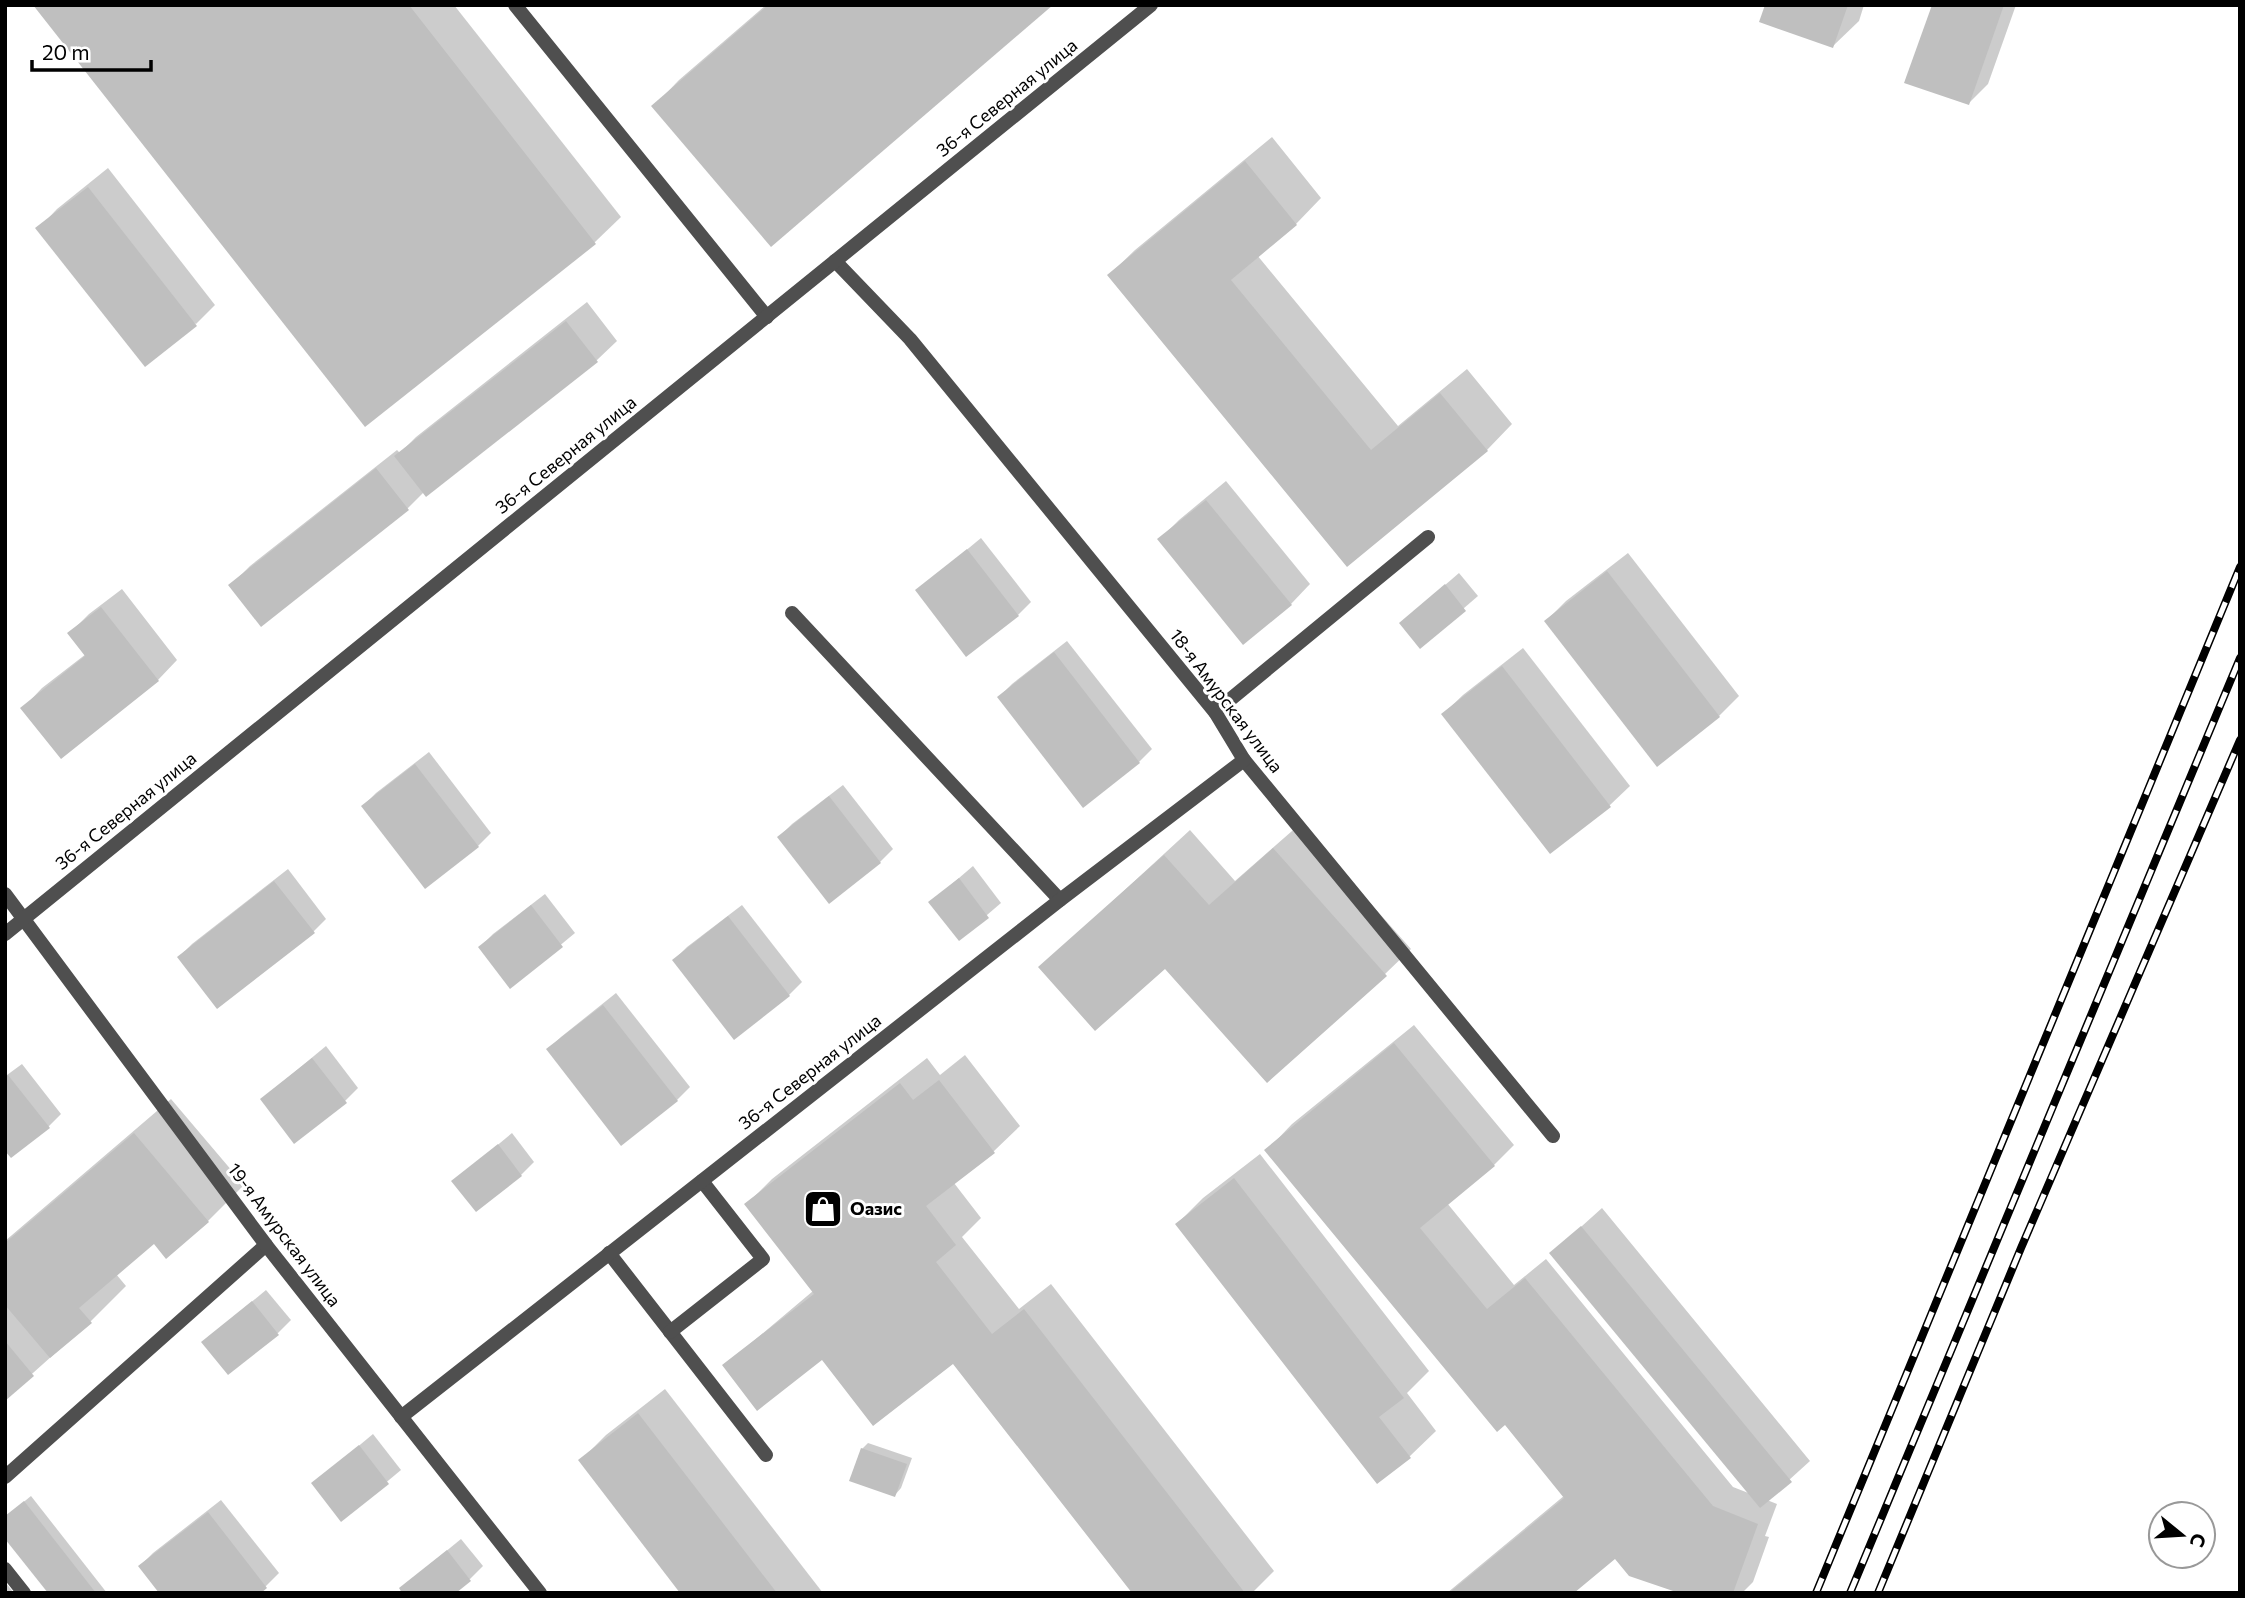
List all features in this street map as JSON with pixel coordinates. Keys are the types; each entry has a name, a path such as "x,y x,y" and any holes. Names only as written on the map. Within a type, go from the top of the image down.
{"street":[{"path":"515,5 767,317"},
{"name":"36-я Северная улица","path":"5,934 1151,5"},
{"name":"18-я Амурская улица","path":"835,261 910,339 1215,712 1244,760 1552,1136"},
{"path":"1215,712 1428,537"},
{"path":"792,613 1060,900"},
{"name":"36-я Северная улица","path":"401,1417 1060,900 1244,760"},
{"name":"19-я Амурская улица","path":"5,894 266,1245 540,1593"},
{"path":"670,1332 763,1259 702,1181"},
{"path":"5,1477 266,1245"},
{"path":"609,1253 766,1455"},
{"path":"5,1569 24,1593"}],"building":[{"path":"33,5 409,5 596,244 365,427"},
{"path":"768,5 1053,5 771,247 651,106"},
{"path":"1765,5 1848,5 1833,48 1759,22"},
{"path":"1932,5 2004,5 1969,105 1904,83"},
{"path":"1245,161 1297,225 1231,280 1371,450 1440,393 1488,451 1347,567 1107,275"},
{"path":"88,187 197,326 145,367 35,228"},
{"path":"566,321 598,362 426,497 394,456"},
{"path":"376,468 409,510 261,627 228,585"},
{"path":"1206,500 1292,605 1243,645 1157,539"},
{"path":"967,549 1019,616 966,657 915,590"},
{"path":"1607,571 1720,717 1657,767 1544,621"},
{"path":"1445,584 1466,611 1420,649 1399,623"},
{"path":"101,607 159,681 61,759 20,708 85,656 67,633"},
{"path":"1054,652 1140,763 1083,808 997,697"},
{"path":"1502,666 1611,807 1550,854 1441,714"},
{"path":"415,764 479,847 425,889 361,806"},
{"path":"829,796 881,863 829,904 777,837"},
{"path":"1273,848 1387,976 1267,1083 1165,969 1095,1031 1038,967 1164,855 1209,905"},
{"path":"959,878 989,918 959,941 928,902"},
{"path":"274,881 315,933 217,1009 177,957"},
{"path":"531,905 563,947 510,989 478,947"},
{"path":"728,916 790,996 734,1040 672,960"},
{"path":"603,1005 678,1101 621,1146 546,1049"},
{"path":"1394,1043 1495,1166 1420,1228 1487,1309 1525,1278 1713,1506 1758,1524 1733,1593 1679,1593 1629,1576 1615,1559 1574,1593 1449,1593 1564,1498 1505,1425 1497,1432 1264,1150"},
{"path":"312,1058 347,1103 294,1144 260,1099"},
{"path":"8,1075 50,1128 11,1158 5,1151 5,1078"},
{"path":"939,1080 995,1153 926,1206 956,1245 936,1262 992,1334 1024,1309 1245,1593 1132,1593 953,1364 873,1426 822,1360 757,1411 722,1365 814,1294 744,1204 900,1083 913,1100"},
{"path":"134,1133 209,1222 166,1259 154,1244 79,1308 92,1323 50,1358 5,1305 5,1243"},
{"path":"498,1144 522,1176 476,1212 451,1181"},
{"path":"1234,1178 1404,1398 1379,1417 1411,1458 1377,1484 1175,1224"},
{"path":"1581,1226 1792,1482 1760,1508 1549,1253"},
{"path":"252,1301 279,1335 228,1375 201,1342"},
{"path":"5,1341 34,1376 5,1401"},
{"path":"638,1413 777,1593 680,1593 578,1460"},
{"path":"359,1445 389,1484 341,1522 311,1483"},
{"path":"861,1448 907,1464 895,1497 849,1481"},
{"path":"24,1501 96,1593 48,1593 5,1539 5,1516"},
{"path":"208,1512 267,1588 261,1593 159,1593 138,1566"},
{"path":"447,1550 471,1581 456,1593 402,1593 399,1588"}],"railway":[{"path":"1816,1593 2240,567"},
{"path":"1850,1593 2240,658"},
{"path":"1878,1593 2021,1248 2240,740"}],"place":[{"name":"Оазис","path":"823,1209"}]}
